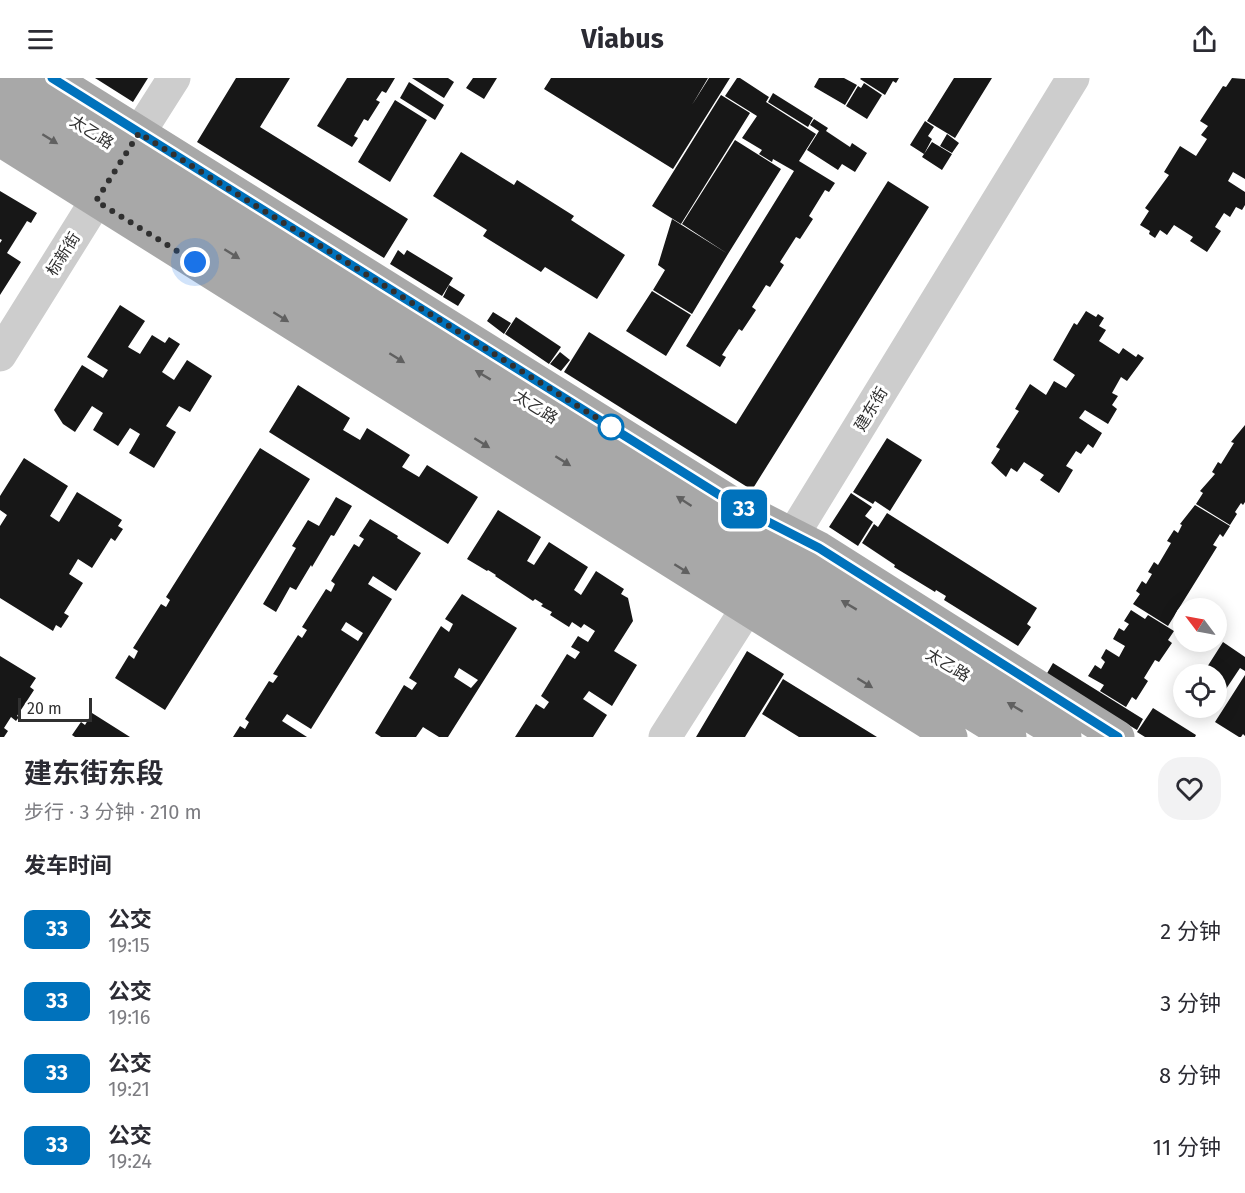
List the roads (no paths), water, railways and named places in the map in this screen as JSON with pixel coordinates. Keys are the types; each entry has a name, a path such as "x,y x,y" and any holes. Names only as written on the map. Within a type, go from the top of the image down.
{"main road":[{"name":"太乙路","path":"7,78 118,166"},
{"path":"52,78 118,166"},
{"name":"太乙路","path":"0,108 118,166 396,323 532,404 770,572 1010,737"},
{"path":"0,141 118,166 770,572 951,737"},
{"path":"770,572 819,548 1118,737"},
{"name":"太乙路","path":"770,572 1065,737"}],"street":[{"name":"标新街","path":"0,355 174,78"},
{"name":"建东街","path":"665,737 770,572 1072,78"}]}
